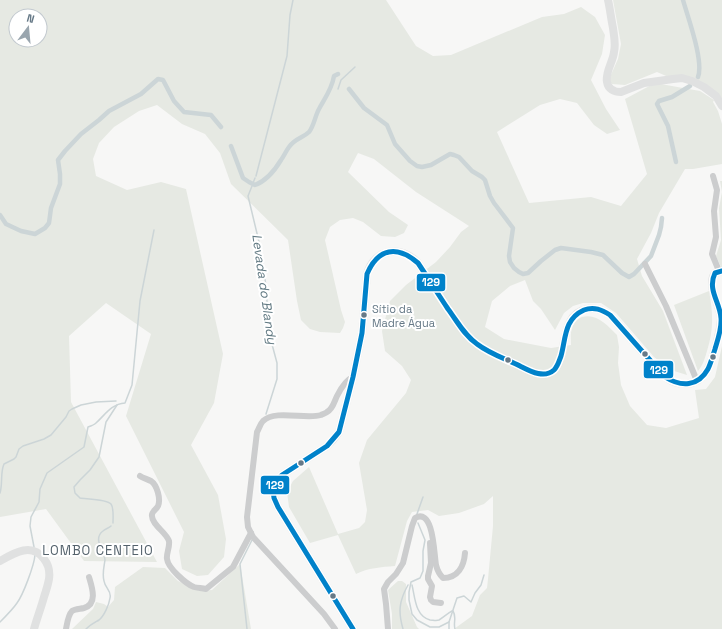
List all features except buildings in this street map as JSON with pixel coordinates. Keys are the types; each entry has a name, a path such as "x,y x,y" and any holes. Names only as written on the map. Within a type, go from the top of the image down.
{"main road":[{"path":"608,0 615,45 614,56 607,76 608,85 612,90 621,92 644,83 682,78 704,87 716,96 722,106"},
{"path":"353,629 278,507 273,496 275,484 282,475 327,446 336,436 341,426 362,333 368,270 373,261 383,254 392,251 400,252 412,257 418,263 461,328 475,344 533,372 545,375 556,369 570,321 578,312 592,308 602,310 610,315 662,374 671,381 683,384 697,381 706,373 708,368 719,334 721,319 720,311 712,289 712,283 715,273 721,271"},
{"path":"0,561 17,552 34,551 40,554 46,562 50,576 34,629"}],"street":[{"path":"713,176 717,190 714,211 716,237 712,254 721,271"},
{"path":"645,264 666,306 697,381"},
{"path":"335,629 324,614 253,537 248,527 248,517 257,432 262,422 276,416 319,416 328,412 333,406 343,387 349,379 353,377"},
{"path":"140,476 156,486 159,502 157,508 152,512 152,517 154,523 164,533 169,542 169,550 166,558 169,566 181,578 194,587 206,589 233,567 251,533"},
{"path":"388,629 384,589 403,562 415,518 420,516 425,518 430,526 435,551 436,566 443,578 448,578 462,568 465,553"},
{"path":"431,534 431,563 428,576 432,586 430,598 433,602 441,603"},
{"path":"66,629 71,612 88,606 92,602 93,596 89,577"}],"shaded area":[{"path":"0,0 386,0 416,46 433,56 451,55 542,17 564,14 581,7 595,17 605,35 602,54 591,80 606,109 620,130 607,134 594,125 577,103 560,99 540,105 497,132 529,203 591,197 621,206 647,174 625,99 655,83 700,91 714,100 713,102 718,111 722,124 722,164 685,169 659,213 651,233 637,259 642,276 663,311 687,375 671,370 654,357 616,313 601,303 583,303 573,306 564,313 555,330 541,309 533,301 525,280 510,286 492,301 485,327 504,339 551,348 571,345 571,331 574,323 578,319 587,316 597,318 617,335 619,347 618,363 621,385 630,406 647,425 666,428 699,418 695,390 706,389 715,377 722,346 722,629 454,629 472,616 480,595 487,588 493,526 493,496 484,504 459,513 439,516 428,510 412,512 407,521 395,566 370,569 356,574 338,535 310,543 289,507 287,492 293,481 309,467 338,534 359,528 365,522 367,510 359,463 367,440 406,393 411,380 402,366 385,351 382,331 390,301 406,285 436,262 461,232 469,226 416,192 374,159 358,153 348,172 389,212 408,225 404,233 395,237 381,236 363,222 353,218 340,220 330,227 325,240 345,322 340,333 320,332 310,329 301,320 288,240 231,184 220,153 205,134 182,124 157,105 139,111 114,127 99,143 93,159 96,176 127,190 161,182 186,189 223,354 214,403 191,445 218,495 226,539 224,557 208,575 197,576 182,569 179,551 184,532 126,416 151,334 106,303 69,336 71,402 157,562 84,561 46,509 0,517"},
{"path":"613,0 722,0 722,100 695,81 673,79 657,72 625,85 612,84 610,82 610,77 618,59 621,44"},
{"path":"720,181 722,181 722,192"},
{"path":"722,192 721,267 716,256 721,240 719,208"},
{"path":"709,291 712,328 705,359 698,371 674,305"},
{"path":"240,564 251,629 72,629 93,609 96,602 104,604 108,607 114,600 115,587 143,567 165,568 178,581 200,591 212,590"},
{"path":"398,581 402,581 406,584 406,602 419,629 392,629 392,614 388,590"}],"waterway":[{"name":"Levada do Blandy","path":"256,176 287,56 290,15 293,0"},
{"path":"683,0 697,50 699,61 698,77"},
{"path":"338,89 341,80 355,67"},
{"path":"231,146 243,178 255,185 263,181 276,168 291,144 309,132 330,89 334,76 338,74"},
{"path":"0,215 6,224 21,231 35,234 45,228 49,223 51,208 60,184 58,160 81,134 109,111 141,94 158,79 163,80 174,101 184,112 211,115 221,127"},
{"path":"676,162 668,126 657,104 659,101 672,97 690,86"},
{"path":"349,89 364,108 387,125 395,144 410,161 417,166 422,167 431,165 450,154 459,157 472,171 485,180 494,203 513,228 509,256 510,262 514,268 523,274 528,273 555,250 561,248 603,255 622,273 629,277 634,274 651,256 659,235 662,218"},
{"name":"Levada do Blandy","path":"253,183 255,178"},
{"name":"Levada do Blandy","path":"252,186 248,196 260,246 266,286 269,333 277,363 277,379 266,414"},
{"path":"34,547 30,526 31,517 39,502 40,489 47,473 84,447 88,427 95,424 116,405 125,403 132,385 140,301 154,230"},
{"path":"0,493 4,464 14,459 19,449 51,435 72,409 81,405 96,402 116,401"},
{"path":"113,523 113,510 109,502 80,498 75,493 74,487 90,470 99,457 106,422 117,405"},
{"path":"417,514 423,497"},
{"path":"418,523 425,540 423,551 423,571 420,578 411,582 409,600 412,614 417,620 430,627 439,627 449,622"},
{"path":"86,629 101,618 109,601 110,593 103,578 105,560 99,538 100,534 111,526"},
{"name":"Levada do Blandy","path":"247,629 240,564 252,540"},
{"path":"0,622 19,599 25,587 35,555"},
{"path":"449,629 449,622 457,598 464,596 471,602 481,585 484,575"},
{"path":"403,629 400,617 400,607 408,585"},
{"path":"412,585 416,606 421,615 425,618 430,620 438,620 452,611"},
{"path":"453,611 455,616 455,629"}],"transit line":[{"name":"129","path":"353,629 278,507 274,498 273,490 278,479 282,475 327,446 339,432 362,333 367,274 371,265 382,254 389,252 403,253 418,263 464,332 472,340 493,354 533,372 546,374 554,370 561,356 567,330 573,318 584,310 595,309 601,310 610,315 665,377 683,384 689,384 699,379 704,375 711,362 720,334 721,322 720,312 712,285 715,273 722,271"}],"place":[{"name":"Sítio da Madre Água","path":"364,315"}],"district":[{"name":"LOMBO CENTEIO","path":"98,550"}]}
